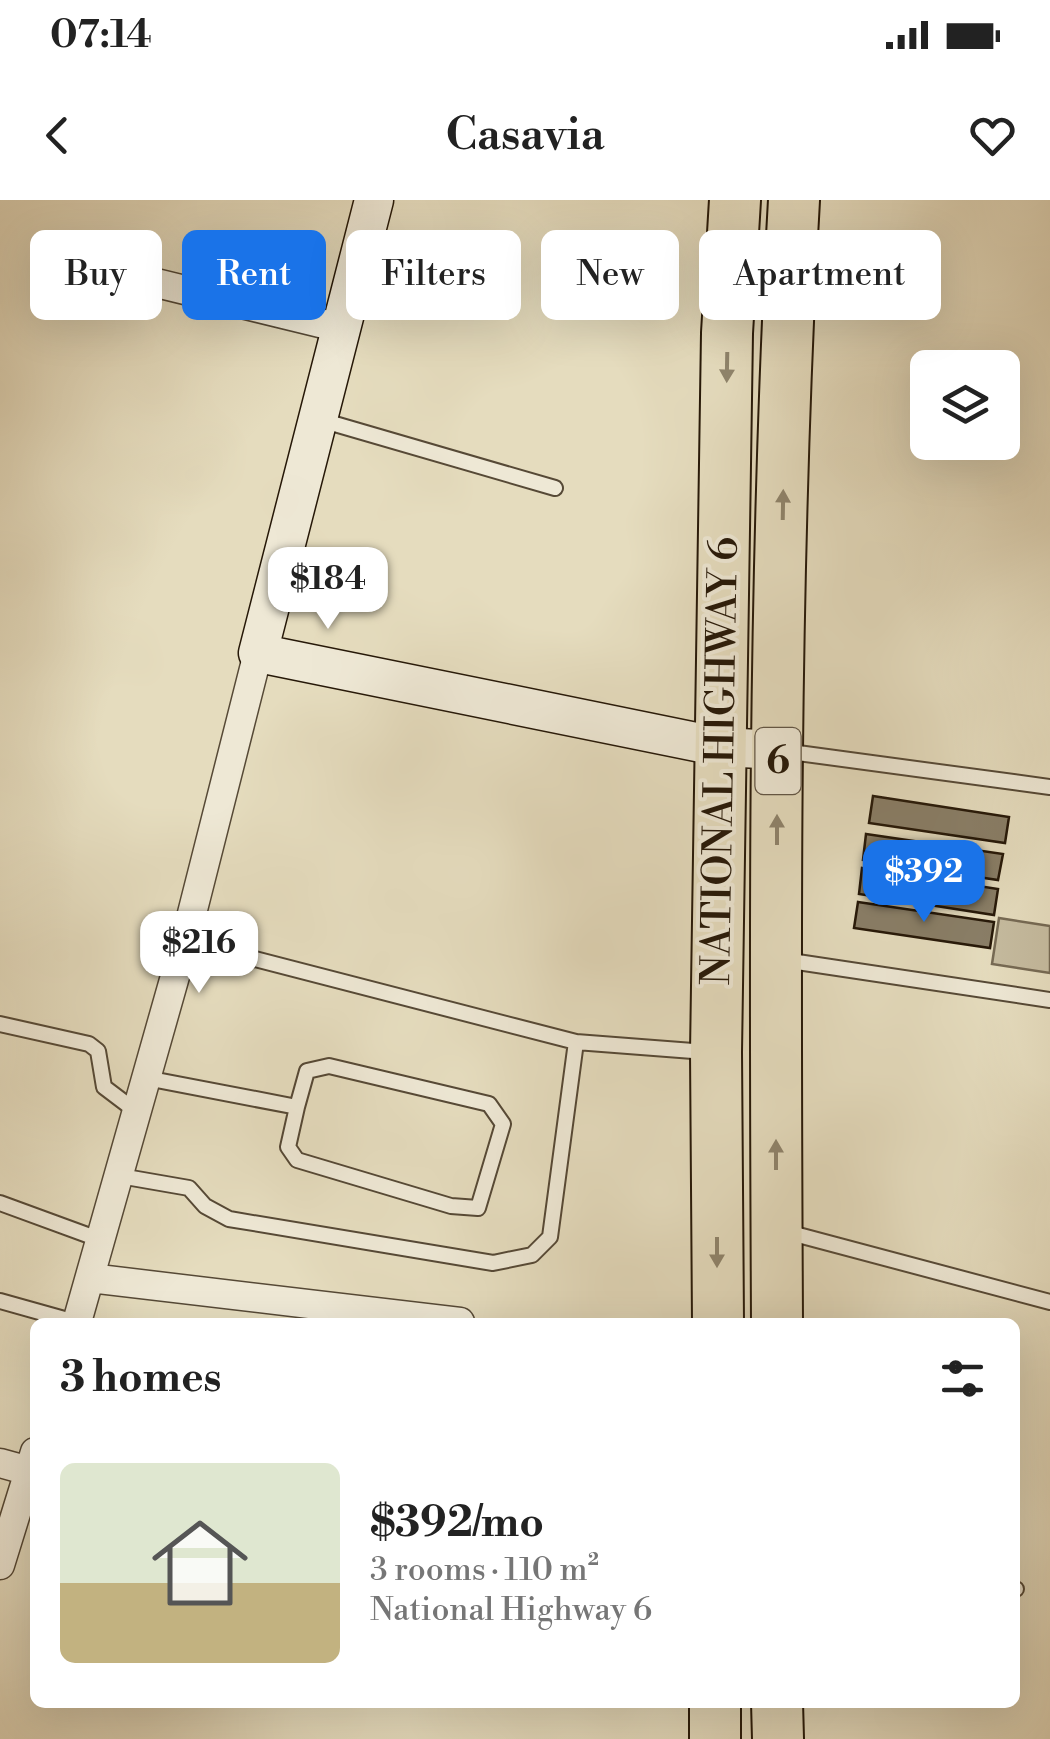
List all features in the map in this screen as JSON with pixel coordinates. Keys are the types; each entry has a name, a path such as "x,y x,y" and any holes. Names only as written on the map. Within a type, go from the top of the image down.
{"highway":[{"name":"NATIONAL HIGHWAY 6","path":"718,1318 716,1052 727,333 735,200"},
{"name":"NATIONAL HIGHWAY 6","path":"777,1318 778,750 786,336 794,200"},
{"path":"714,1739 715,1708"},
{"path":"777,1708 778,1739"}],"street":[{"path":"77,1318 185,941 374,200"},
{"path":"162,284 340,328"},
{"path":"258,652 721,746 778,750"},
{"path":"90,1278 426,1318"},
{"path":"0,1463 30,1461"},
{"path":"0,1566 28,1500"}],"lane":[{"path":"317,419 556,488"},
{"path":"778,750 1050,787"},
{"path":"185,941 576,1042 716,1052"},
{"path":"776,959 1050,1000"},
{"path":"0,1024 89,1044 98,1052 104,1087 137,1112"},
{"path":"120,1176 189,1188 205,1206 229,1220 493,1263 532,1256 550,1237 576,1042"},
{"path":"329,1066 489,1104 503,1124 478,1208 451,1206 297,1160 288,1147 296,1107 308,1072 329,1066"},
{"path":"146,1078 296,1107"},
{"path":"0,1204 101,1240"},
{"path":"776,1229 1050,1302"},
{"path":"0,1300 62,1318"}],"shaded area":[{"path":"999,918 1050,926 1050,973 992,964"}],"building":[{"path":"873,796 1009,817 1005,843 869,823"},
{"path":"866,834 1003,854 998,880 863,860"},
{"path":"862,868 998,889 994,915 859,894"},
{"path":"858,902 994,922 990,948 854,928"}]}
